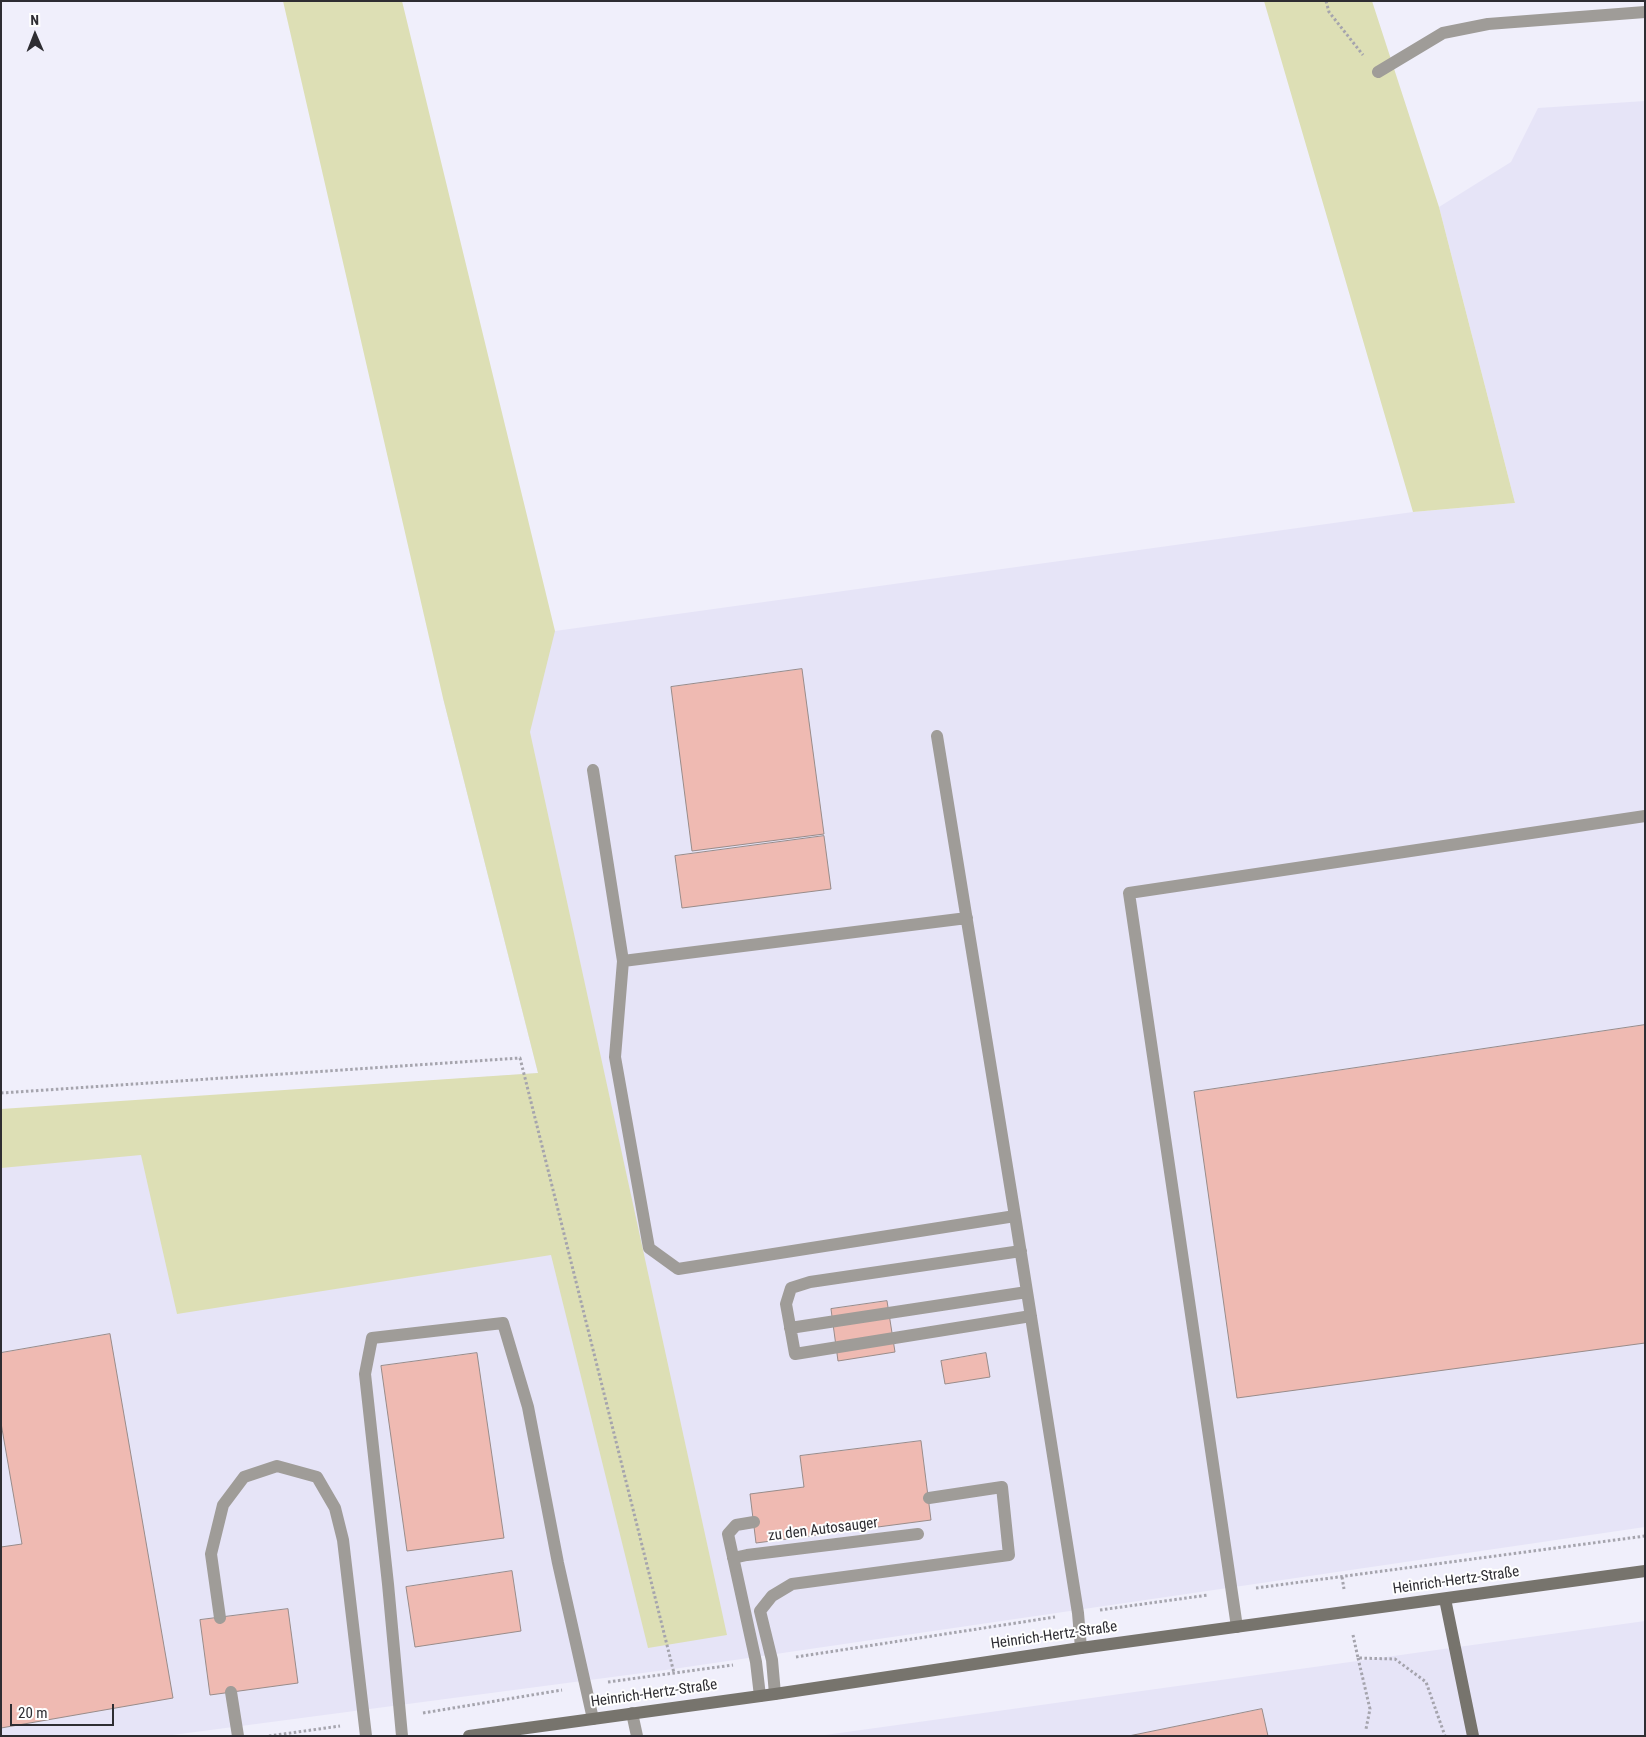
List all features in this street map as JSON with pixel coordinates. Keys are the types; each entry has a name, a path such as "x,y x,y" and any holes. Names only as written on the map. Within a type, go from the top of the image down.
{"street":[{"path":"1378,72 1443,33 1488,24 1645,12"},
{"path":"937,736 1016,1216 1078,1613 1081,1648"},
{"path":"592,770 623,961 615,1057 649,1248 678,1269 1016,1216"},
{"path":"1237,1626 1129,893 1645,816"},
{"path":"623,961 967,918"},
{"path":"1021,1251 810,1282 790,1288 786,1304 795,1354 1031,1316"},
{"path":"790,1328 1027,1292"},
{"path":"402,1736 388,1584 364,1374 372,1338 503,1323 528,1407 558,1562 593,1719"},
{"path":"220,1618 211,1554 223,1505 244,1477 278,1466 317,1477 335,1508 343,1540 365,1729"},
{"path":"775,1694 772,1660 760,1611 772,1596 792,1584 1009,1555 1002,1487 929,1498"},
{"path":"754,1522 736,1525 728,1534 756,1662 760,1696"},
{"name":"zu den Autosauger","path":"733,1558 918,1534"},
{"name":"Heinrich-Hertz-Straße","path":"469,1736 775,1694 1237,1626 1645,1572"},
{"path":"1445,1599 1473,1736"},
{"path":"232,1692 238,1736"},
{"path":"632,1714 637,1736"}],"path":[{"path":"1326,1 1329,12 1378,72"},
{"path":"1,1093 520,1058 674,1673"},
{"path":"772,1660 1078,1613 1645,1536"},
{"path":"1348,1612 1370,1709 1366,1729"},
{"path":"1358,1658 1396,1659 1426,1682 1445,1736"},
{"path":"400,1717 586,1686 756,1662"},
{"path":"269,1736 365,1729"}],"shaded area":[{"path":"1645,101 1645,1527 673,1669 165,1736 1,1736 1,1111 538,1073 443,698 555,631 1413,512 1515,503 1439,207 1511,162 1538,108"},
{"path":"1645,1621 1645,1736 818,1736"}],"green space":[{"path":"283,1 402,1 555,631 530,732 727,1635 648,1648 551,1255 177,1314 141,1155 1,1168 1,1109 538,1073 443,698"},
{"path":"1264,1 1372,1 1439,207 1515,503 1413,512"}],"building":[{"path":"802,669 824,834 692,851 671,687"},
{"path":"824,836 831,889 682,908 675,856"},
{"path":"1645,1025 1645,1343 1237,1398 1194,1092"},
{"path":"887,1301 895,1352 838,1361 831,1309"},
{"path":"110,1334 173,1698 1,1728 1,1547 22,1544 1,1423 1,1353"},
{"path":"477,1353 504,1538 407,1551 381,1366"},
{"path":"986,1353 990,1377 945,1384 941,1361"},
{"path":"921,1441 931,1520 756,1543 750,1494 804,1487 800,1456"},
{"path":"512,1571 521,1631 415,1647 406,1587"},
{"path":"288,1609 298,1683 210,1695 200,1620"},
{"path":"1262,1709 1268,1736 1129,1736"}]}
